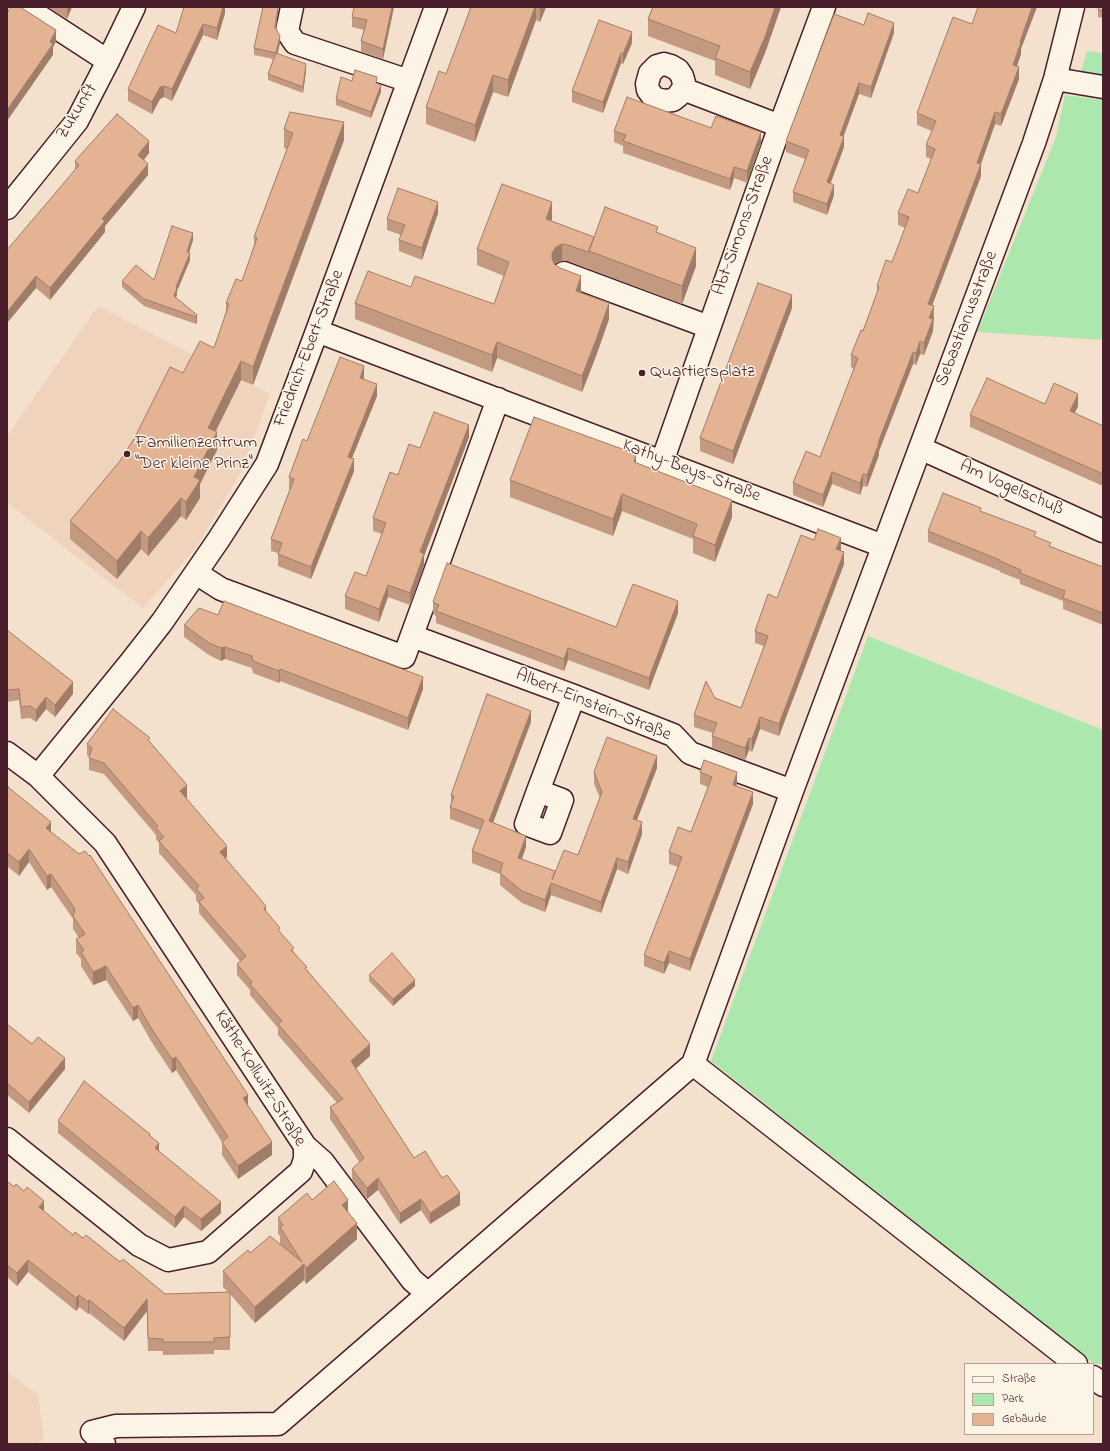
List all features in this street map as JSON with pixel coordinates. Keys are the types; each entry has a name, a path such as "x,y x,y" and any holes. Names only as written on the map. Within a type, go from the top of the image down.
{"street":[{"path":"25,7 108,61"},
{"name":"Zukunft","path":"7,208 76,121 108,61 134,7"},
{"path":"292,7 287,31 296,43 409,81"},
{"name":"Friedrich-Ebert-Straße","path":"38,776 162,622 219,539 267,464 436,7"},
{"name":"Abt-Simons-Straße","path":"662,462 780,126 824,7"},
{"name":"Sebastianusstraße","path":"693,1064 792,791 1034,144 1055,79 1073,7"},
{"path":"1055,79 1103,87"},
{"path":"683,89 780,126"},
{"path":"564,273 709,327"},
{"name":"Kathy-Beys-Straße","path":"317,331 883,546"},
{"path":"196,573 221,589 404,657 498,399"},
{"name":"Am Vogelschuß","path":"920,448 1103,531"},
{"name":"Albert-Einstein-Straße","path":"412,636 574,696 673,735 690,753 792,791"},
{"path":"538,791 574,696"},
{"name":"Käthe-Kollwitz-Straße","path":"7,753 38,776 105,843 305,1146 305,1159 301,1170 208,1252 168,1260 139,1245 7,1139"},
{"path":"104,1444 92,1432 116,1426 278,1424 693,1064 1075,1363"},
{"path":"305,1146 323,1162 412,1280 428,1294"},
{"path":"1094,1378 1103,1385"}],"shaded area":[{"name":"Familienzentrum \"Der kleine Prinz\"","path":"98,306 270,394 241,472 196,548 143,608 7,503 7,436"},
{"path":"7,1371 38,1395 44,1439 34,1444 7,1444"}],"green space":[{"path":"1087,51 1103,53 1103,78 1080,74"},
{"path":"1065,95 1103,100 1103,340 977,332 1056,137"},
{"path":"868,636 1103,730 1103,1364 1094,1364 711,1061"}],"building":[{"path":"11,7 20,7 56,30 50,42 53,44 7,110 7,13"},
{"path":"184,7 223,7 217,28 203,24 172,89 164,86 160,87 152,102 128,89 158,25 176,33"},
{"path":"263,7 278,7 275,27 280,36 276,53 254,48"},
{"path":"354,7 392,7 383,49 361,41 367,20 352,17"},
{"path":"471,7 535,7 508,80 493,75 475,125 426,107 439,71 446,74"},
{"path":"653,7 775,7 765,37 750,72 715,58 720,46 648,19"},
{"path":"978,7 1032,7 1013,65 1019,67 1001,114 995,112 977,163 981,164 928,304 934,306 929,318 933,319 924,343 920,341 916,353 913,352 867,475 863,474 860,483 832,472 823,495 793,483 806,451 820,457 858,358 851,355 861,330 863,331 879,287 877,286 886,260 892,262 909,217 898,213 908,189 918,193 935,149 926,145 936,121 917,113 953,17 972,24"},
{"path":"1099,7 1103,7 1103,11 1098,10"},
{"path":"868,13 894,23 871,87 859,83 840,135 844,137 827,182 834,185 827,204 793,192 809,150 786,141 834,14 864,25"},
{"path":"599,20 632,32 623,54 621,53 603,102 572,91"},
{"path":"276,53 306,64 303,87 268,74"},
{"path":"355,70 377,77 376,83 381,85 371,112 336,99 341,77 352,81"},
{"path":"627,97 711,128 716,116 761,132 747,171 734,167 730,179 623,141 626,135 614,131"},
{"path":"290,112 344,122 253,367 241,361 208,428 217,432 194,477 200,480 186,502 181,498 148,538 141,531 117,561 70,521 120,461 135,437 170,367 183,373 200,341 214,348 229,304 226,303 236,279 242,281 257,238 254,237 293,133 284,129"},
{"path":"117,114 149,141 138,155 148,164 102,219 105,221 50,288 36,276 7,312 7,250 79,165 75,161"},
{"path":"502,184 552,202 546,219 594,237 588,252 562,244 556,247 552,253 554,264 560,268 581,276 576,291 609,303 582,376 497,342 492,355 355,303 368,271 411,287 415,276 494,304 509,262 477,249"},
{"path":"398,188 438,202 422,248 399,240 405,225 387,219"},
{"path":"605,207 658,227 656,232 696,248 682,286 589,251"},
{"path":"172,226 193,233 187,252 190,253 176,287 174,296 197,315 196,317 144,299 122,281 136,265 154,280"},
{"path":"758,283 792,295 733,451 700,438"},
{"path":"340,357 364,366 360,378 377,384 348,457 354,459 311,567 278,554 282,543 271,539 294,479 289,477 303,439 307,441"},
{"path":"987,378 1045,404 1054,383 1078,394 1070,411 1103,426 1103,474 970,415"},
{"path":"434,412 469,425 420,552 424,554 410,593 388,585 379,609 345,596 355,572 366,576 386,523 373,518 390,472 398,475 409,444 420,448"},
{"path":"534,417 636,454 634,462 732,500 715,545 693,536 697,524 622,494 613,519 510,480"},
{"path":"943,493 981,508 980,511 1036,532 1034,536 1051,543 1049,546 1103,567 1103,613 1063,598 1065,591 1020,573 1021,570 1000,560 928,531"},
{"path":"818,529 841,538 836,549 844,552 779,724 760,717 752,739 749,738 745,748 712,736 717,723 694,715 706,681 715,698 741,708 768,636 755,631 768,594 777,598 801,535 814,540"},
{"path":"447,563 616,627 633,584 678,601 649,678 568,648 564,659 436,611 439,605 433,602"},
{"path":"224,601 423,677 408,718 280,669 279,671 253,661 252,656 225,647 221,648 209,643 184,625 199,608 218,615"},
{"path":"7,630 73,682 55,705 46,697 36,710 30,706 21,707 19,689 7,690"},
{"path":"487,694 531,711 489,821 526,836 518,858 555,871 552,880 564,850 578,855 602,792 594,772 607,737 657,756 633,819 642,822 628,862 617,858 601,902 551,883 545,900 522,891 500,873 503,863 472,851 484,820 450,807 454,796 451,795"},
{"path":"113,709 150,738 148,740 187,785 180,791 227,846 220,852 266,906 264,909 280,928 278,930 294,948 291,950 307,967 305,968 370,1044 351,1061 414,1158 425,1151 442,1178 447,1175 460,1193 430,1213 421,1199 400,1213 378,1178 367,1188 352,1169 364,1158 330,1107 343,1099 278,1024 282,1021 250,984 252,982 237,964 246,956 199,902 204,898 196,888 199,886 159,841 164,837 156,828 158,826 104,763 89,758 92,748 87,744"},
{"path":"704,760 737,772 733,785 753,792 690,959 669,951 664,963 644,955 682,857 669,852 678,827 691,832 712,777 700,772"},
{"path":"8,787 51,822 46,828 79,854 85,851 89,856 90,855 248,1095 243,1098 272,1142 238,1166 222,1142 228,1137 176,1057 172,1059 151,1028 138,1005 133,1008 106,966 93,972 81,952 84,950 76,939 85,934 73,916 75,909 51,874 47,876 29,849 19,862 7,853"},
{"path":"392,953 415,980 393,999 369,975"},
{"path":"7,1024 32,1044 38,1037 65,1058 29,1102 7,1083"},
{"path":"84,1081 150,1134 149,1135 159,1143 155,1148 221,1202 201,1219 184,1206 175,1217 58,1121"},
{"path":"7,1181 14,1187 16,1184 24,1191 27,1187 44,1201 39,1207 73,1235 75,1232 83,1238 86,1235 120,1262 123,1259 165,1294 230,1292 230,1337 214,1338 214,1342 163,1342 163,1339 148,1338 147,1299 124,1328 89,1300 88,1302 79,1295 76,1298 28,1260 17,1273 7,1265"},
{"path":"334,1181 348,1200 342,1205 357,1223 306,1268 304,1264 255,1307 223,1271 248,1250 250,1253 270,1236 302,1262 280,1227 283,1225 278,1218 307,1193 312,1200"}],"place":[{"name":"Quartiersplatz","path":"642,373"},
{"name":"Familienzentrum \"Der kleine Prinz\"","path":"127,454"}]}
